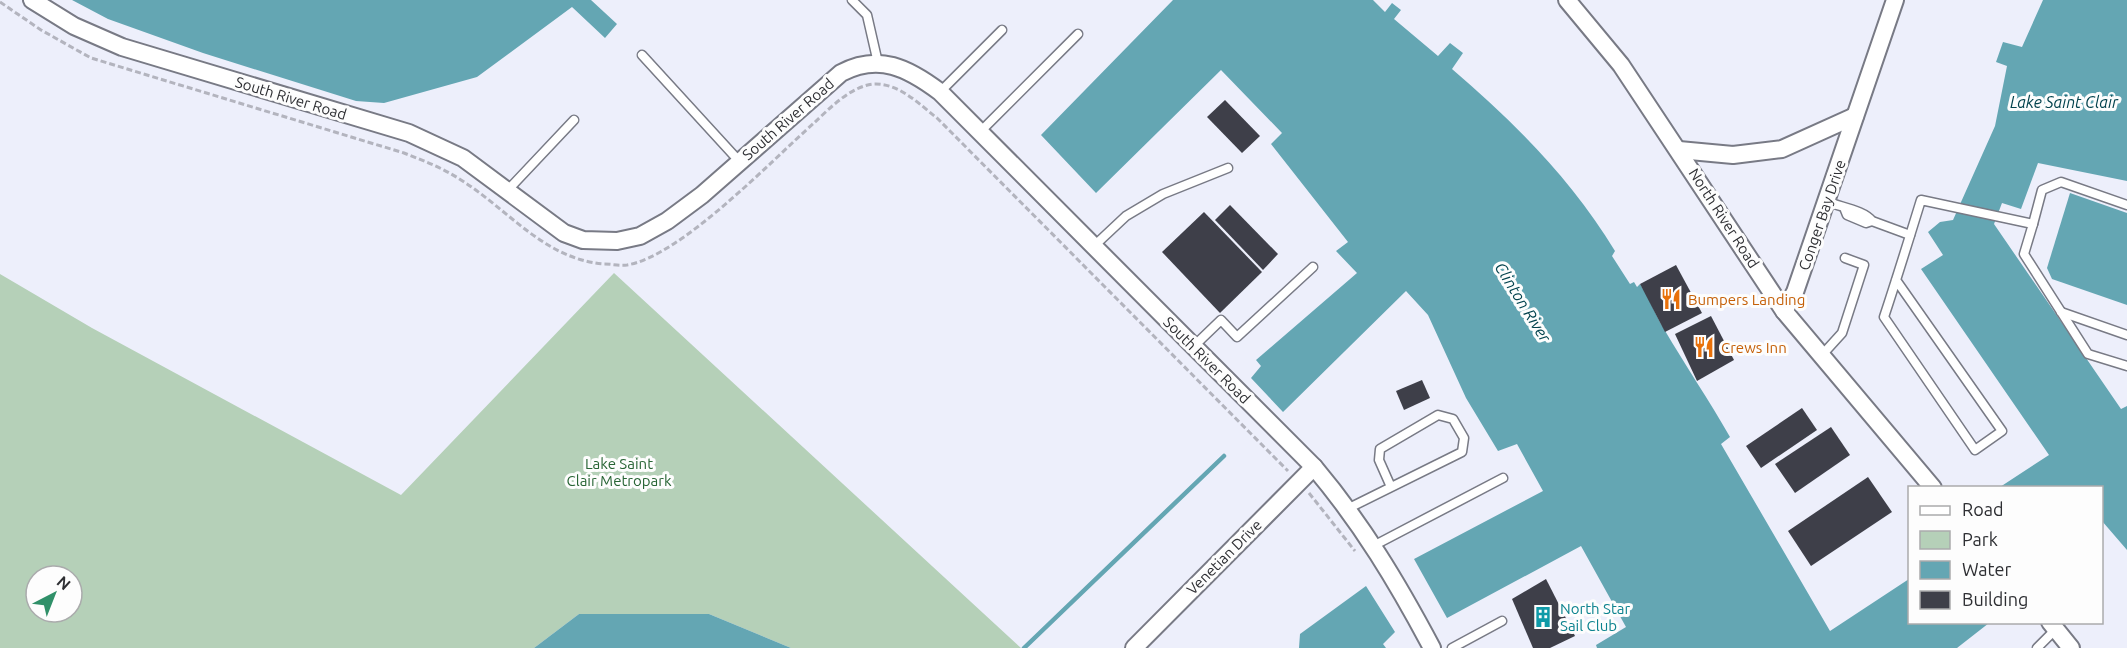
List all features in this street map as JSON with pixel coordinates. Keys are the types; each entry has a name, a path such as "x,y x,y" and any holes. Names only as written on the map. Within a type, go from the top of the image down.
{"street":[{"name":"South River Road","path":"32,0 74,26 122,47 409,133 463,158 564,233 583,240 617,241 640,236 667,221 841,72 853,67 878,63 894,65 915,74 940,92 1314,467 1349,508 1375,545 1432,648"},
{"name":"Conger Bay Drive","path":"1784,311 1795,292 1895,0"},
{"name":"North River Road","path":"1572,2 1621,64 1784,311 1932,486"},
{"path":"1679,150 1733,155 1782,149 1855,116"},
{"name":"Venetian Drive","path":"1134,648 1314,467"},
{"path":"2053,626 2071,648"}],"lane":[{"path":"852,0 867,15 878,63"},
{"path":"940,92 1002,30"},
{"path":"980,132 1078,34"},
{"path":"642,55 739,161"},
{"path":"507,191 574,120"},
{"path":"1094,246 1126,216 1163,194 1228,168"},
{"path":"2127,205 2061,182 2042,190 2024,254 2088,354 2127,366"},
{"path":"1896,280 2002,431 1975,450 1884,317 1910,235 1922,200 2032,224"},
{"path":"1826,201 1845,210 1856,211 1868,216 1872,221 1910,235"},
{"path":"1822,356 1842,333 1864,265 1845,258"},
{"path":"1194,346 1221,320 1237,337 1313,267"},
{"path":"2061,312 2127,335"},
{"path":"1349,508 1391,488 1462,452 1464,438 1453,419 1438,415 1380,449 1378,460 1391,488"},
{"path":"1375,545 1503,478"},
{"path":"1452,648 1502,621"},
{"path":"2037,648 2053,626"}],"path":[{"path":"0,2 41,30 91,58 404,153 436,165 463,180 534,238 591,263 626,266 659,255 693,230 838,101 872,84 887,85 909,95 937,118 1299,483 1361,559"}],"green space":[{"name":"Lake Saint Clair Metropark","path":"614,273 1021,648 791,648 709,614 579,614 534,648 0,648 0,274 92,328 401,495"}],"water":[{"path":"72,0 591,0 617,24 605,38 572,7 477,77 384,103 356,101 203,53 108,19"},
{"name":"Clinton River","path":"1173,0 1373,0 1385,12 1392,3 1401,10 1394,19 1438,56 1450,43 1463,53 1452,69 1498,110 1561,176 1615,251 1612,256 1630,284 1634,282 1637,287 1640,284 1664,329 1730,437 1721,444 1830,631 1908,580 1908,624 1988,624 1957,648 1597,648 1596,645 1626,627 1581,546 1447,618 1414,559 1543,491 1517,444 1498,451 1466,398 1428,315 1406,291 1283,412 1251,378 1261,366 1256,360 1357,273 1336,251 1348,242 1271,144 1282,133 1221,70 1096,193 1041,135"},
{"name":"Lake Saint Clair","path":"2043,0 2127,0 2127,181 2038,163 2021,209 2002,203 1994,224 2121,409 2127,406 2127,550 2103,522 2103,486 2002,486 2049,455 1921,269 1943,255 1928,232 1940,222 1953,220 1995,126 2007,66 1996,62 2003,42 2022,47"},
{"path":"2070,193 2127,213 2127,305 2052,279 2047,268"},
{"path":"1366,586 1395,632 1383,644 1386,648 1299,648 1300,634"},
{"path":"579,614 709,614 791,648 534,648"}],"building":[{"path":"1225,100 1260,136 1242,153 1207,117"},
{"path":"1230,205 1278,254 1263,270 1215,220"},
{"path":"1204,212 1262,272 1220,313 1162,252"},
{"name":"Bumpers Landing","path":"1676,265 1702,313 1665,332 1640,284"},
{"name":"Crews Inn","path":"1711,316 1734,360 1697,381 1675,334"},
{"path":"1422,380 1430,398 1404,410 1396,391"},
{"path":"1802,408 1817,430 1761,468 1746,446"},
{"path":"1831,427 1850,455 1795,493 1775,464"},
{"path":"1868,477 1892,512 1811,566 1788,531"},
{"name":"North Star Sail Club","path":"1546,579 1575,636 1550,648 1533,648 1512,599"}],"waterway":[{"path":"1024,648 1224,456"}],"place":[{"name":"Bumpers Landing","path":"1671,299"},
{"name":"Crews Inn","path":"1704,347"},
{"name":"North Star Sail Club","path":"1543,617"}]}
